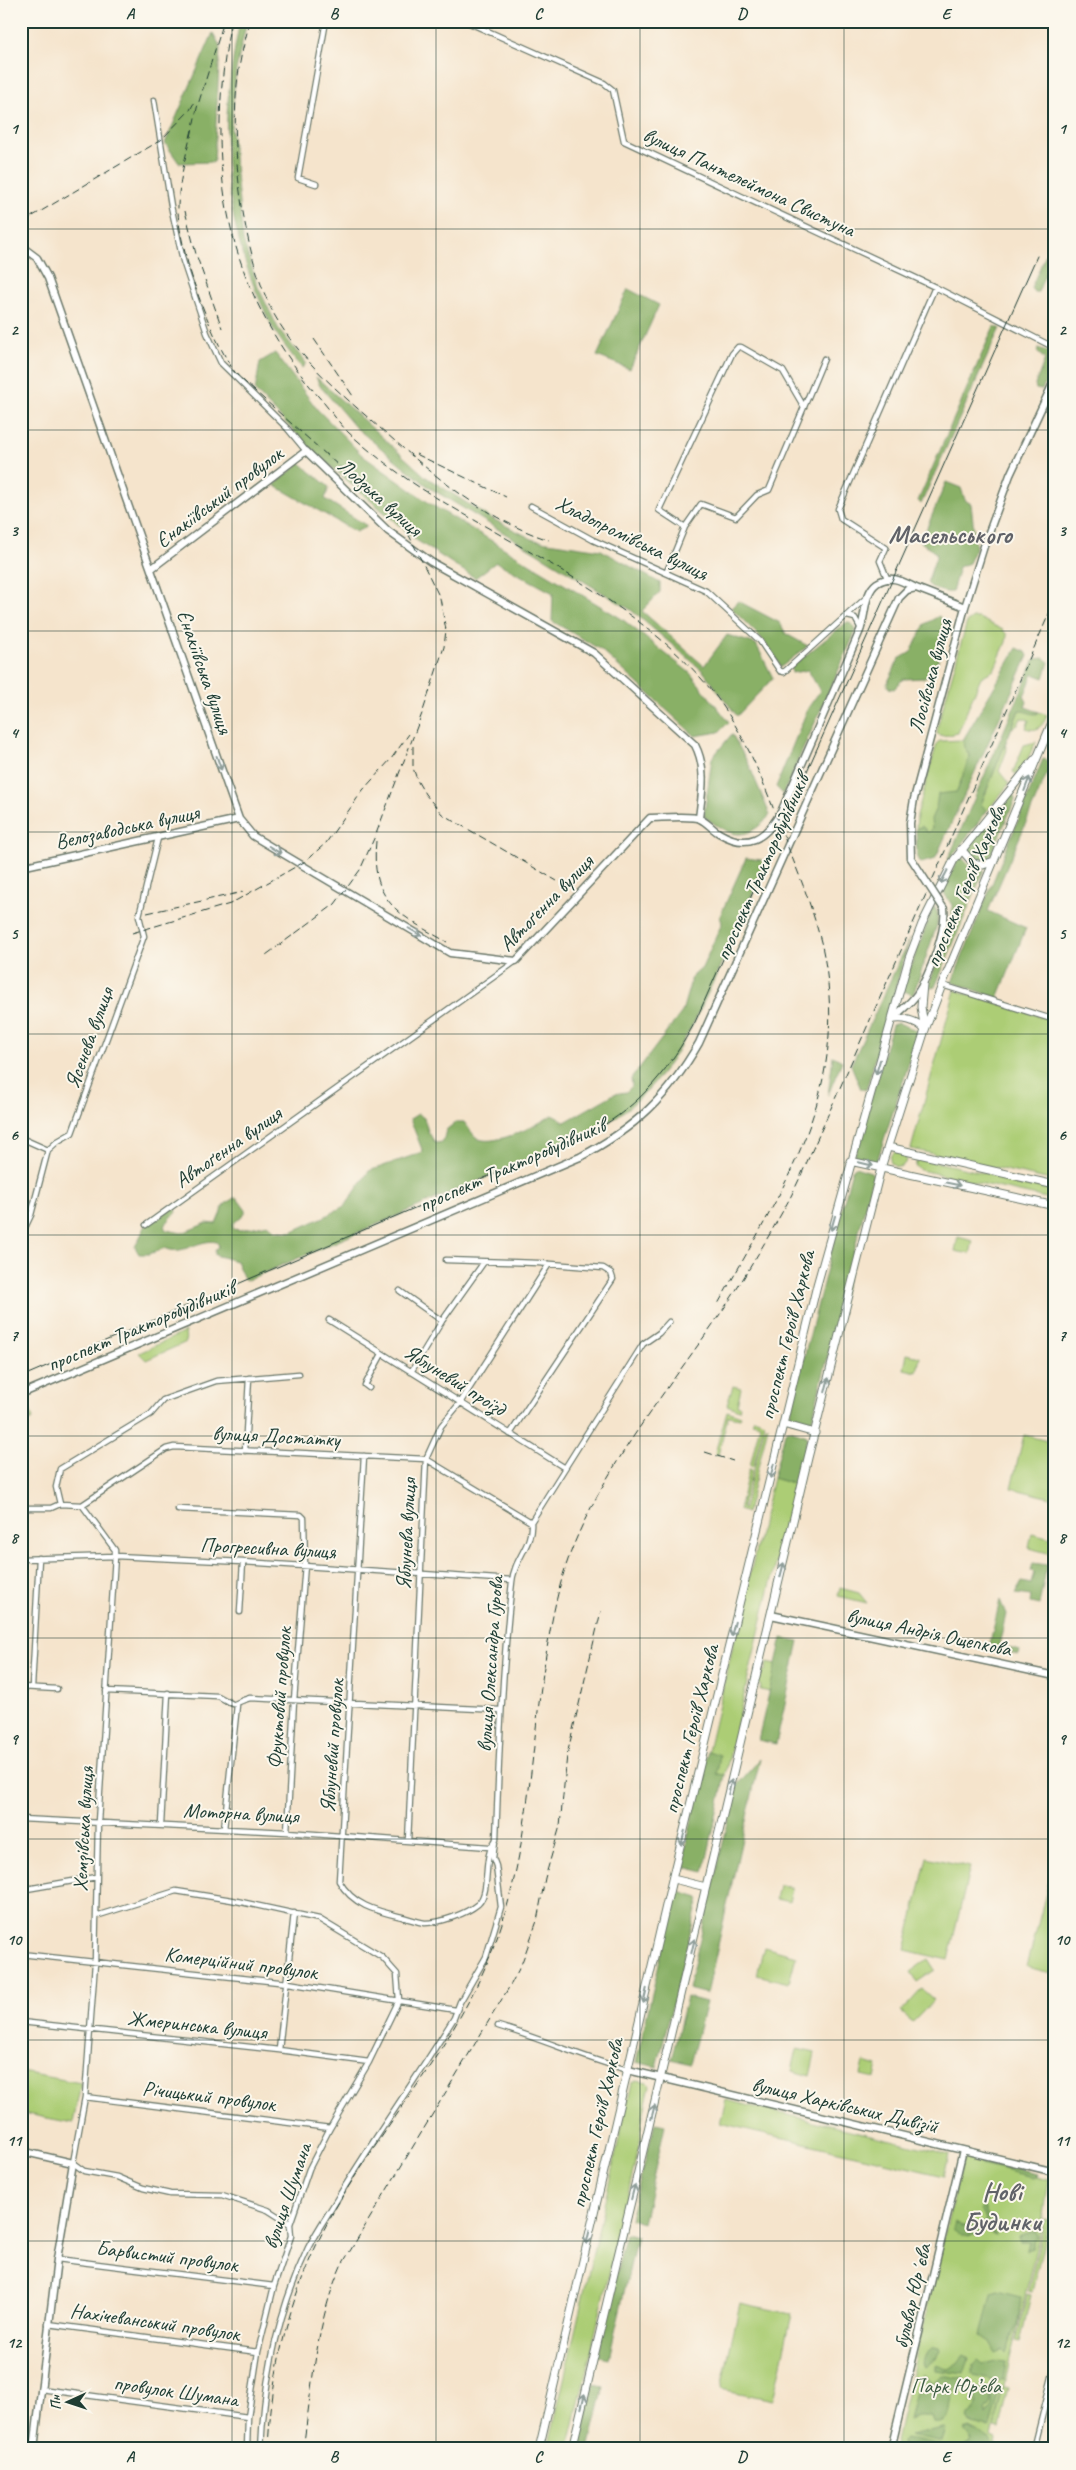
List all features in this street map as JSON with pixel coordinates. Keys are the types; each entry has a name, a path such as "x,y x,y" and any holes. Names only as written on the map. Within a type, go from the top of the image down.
{"main road":[{"name":"проспект Героїв Харкова","path":"572,2449 771,1614 881,1168 925,1030 942,985 1055,715"},
{"name":"проспект Героїв Харкова","path":"539,2449 673,1879 819,1276 891,1020 922,924 944,876 961,849 1037,756"},
{"path":"1005,793 1016,795 1017,809"},
{"path":"961,849 973,863 983,864 994,861"},
{"path":"923,984 920,1007 925,1030"},
{"path":"891,1020 901,1018 912,1021 925,1030"},
{"path":"888,1147 1055,1185"},
{"path":"850,1161 1055,1206"},
{"path":"783,1424 815,1432"},
{"path":"673,1879 706,1887"}],"street":[{"path":"316,184 298,178 326,21"},
{"name":"вулиця Пантелеймона Свистуна","path":"465,21 604,83 613,90 624,141 935,287 1055,348"},
{"name":"Лодзька вулиця","path":"154,100 171,206 183,261 207,333 221,363 287,428 306,451 388,531 431,562 594,653 695,744 701,756 703,773 699,818"},
{"name":"Єнакіївська вулиця","path":"21,246 37,258 48,278 239,819 253,836 450,952 516,961"},
{"path":"935,287 838,509 841,519 886,548 880,561 887,578 894,578 965,607"},
{"path":"685,527 658,510 734,350 738,347 745,348 780,368 804,407"},
{"path":"667,571 685,527 701,504 736,518 757,495 769,490 824,358"},
{"name":"Лосівська вулиця","path":"891,1020 913,999 923,984 943,930 944,909 911,858 910,830 914,800 965,607 1010,475 1055,379"},
{"name":"Єнакіївський провулок","path":"151,569 306,451"},
{"name":"Хладопромівська вулиця","path":"531,506 593,540 667,571 706,591 732,613 760,641 780,671 784,672 869,596 875,585 887,578"},
{"name":"проспект Тракторобудівників","path":"21,1394 580,1157 608,1143 646,1114 680,1076 702,1037 899,598 908,590 916,588"},
{"path":"699,818 725,836 744,841 758,839 769,830 781,812 861,629 869,596"},
{"path":"848,616 855,618 861,629"},
{"name":"Автоґенна вулиця","path":"146,1225 516,961 645,821 650,818 699,818"},
{"name":"Велозаводська вулиця","path":"21,867 239,819"},
{"name":"Ясенева вулиця","path":"48,1150 58,1141 72,1133 144,936 139,916 158,838"},
{"path":"942,985 1055,1020"},
{"path":"21,1138 48,1150 31,1215 21,1236"},
{"path":"21,1210 31,1215"},
{"path":"21,1218 31,1215"},
{"path":"446,1260 603,1268 611,1273 613,1279 510,1434"},
{"path":"410,1372 442,1321 484,1262"},
{"name":"Яблунева вулиця","path":"408,1841 426,1459 441,1426 460,1403 549,1264"},
{"path":"400,1292 442,1321"},
{"name":"Яблуневий проїзд","path":"328,1320 565,1468"},
{"name":"вулиця Олександра Гурова","path":"261,2449 264,2405 272,2358 290,2291 305,2256 356,2168 440,2039 486,1957 501,1907 496,1866 493,1858 496,1840 500,1710 514,1566 529,1542 532,1533 531,1522 643,1344 659,1333 669,1322"},
{"path":"369,1388 365,1385 382,1354"},
{"path":"60,1504 57,1480 60,1469 71,1460 151,1414 162,1400 216,1381 299,1374"},
{"path":"245,1451 249,1378"},
{"name":"вулиця Достатку","path":"82,1505 166,1449 174,1447 426,1459 531,1522"},
{"name":"Яблуневий провулок","path":"364,1456 351,1703 339,1881 345,1893 368,1908 423,1923 445,1921 478,1904 483,1894 489,1847"},
{"path":"21,1508 51,1508 60,1504 82,1505 115,1550 115,1556"},
{"name":"Фруктовий провулок","path":"178,1509 301,1515 304,1518 305,1565 294,1700 287,1832"},
{"name":"Прогресивна вулиця","path":"21,1559 115,1556 421,1572 512,1580"},
{"name":"Хемзівська вулиця","path":"73,2163 85,2097 95,1963 98,1822 115,1556"},
{"path":"32,1687 39,1558"},
{"path":"240,1612 243,1562"},
{"name":"вулиця Андрія Ощепкова","path":"771,1614 1055,1676"},
{"path":"21,1687 57,1689"},
{"path":"106,1691 218,1696 227,1703 237,1705 250,1698 500,1710"},
{"path":"161,1825 168,1693"},
{"path":"224,1829 237,1705"},
{"name":"Моторна вулиця","path":"21,1819 287,1832 489,1847"},
{"path":"489,1847 496,1840"},
{"path":"21,1890 96,1877"},
{"path":"96,1916 176,1891 319,1919 382,1957 397,1974 399,2000"},
{"path":"279,2050 288,1982 294,1913"},
{"name":"Комерційний провулок","path":"21,1954 288,1982 456,2010"},
{"name":"вулиця Шумана","path":"247,2449 248,2418 258,2352 274,2286 291,2236 290,2224 309,2169 330,2128 369,2062 399,2000"},
{"name":"Жмеринська вулиця","path":"21,2022 279,2050 369,2062"},
{"path":"498,2026 628,2070"},
{"name":"вулиця Харківських Дивізій","path":"628,2070 1055,2172"},
{"name":"Річицький провулок","path":"85,2097 330,2128"},
{"name":"бульвар Юрʼєва","path":"891,2449 963,2150"},
{"path":"21,2152 73,2163 84,2171 117,2177 143,2188 170,2194 222,2195 268,2210 290,2224"},
{"path":"34,2449 48,2324 73,2163"},
{"name":"Барвистий провулок","path":"57,2259 274,2286"},
{"name":"Нахічеванський провулок","path":"48,2324 258,2352"},
{"path":"1034,2449 1055,2365"},
{"name":"провулок Шумана","path":"41,2389 248,2418"}],"green space":[{"path":"240,21 247,21 236,70 231,128 243,240 258,287 278,328 306,363 302,368 273,328 255,290 242,252 233,215 226,140 228,101"},
{"path":"213,33 220,46 214,162 179,163 165,143"},
{"path":"1055,233 1055,271 1047,269 1038,292 1034,292 1031,288"},
{"path":"628,289 659,305 630,369 597,356"},
{"path":"994,326 1000,328 921,504 918,501"},
{"path":"1038,348 1050,352 1055,360 1042,390 1036,389 1035,385 1045,359 1037,352"},
{"path":"275,353 317,409 363,456 432,505 622,619 690,673 729,722 719,732 695,736 601,650 552,621 553,593 496,562 475,578 416,540 312,450 255,391 260,362"},
{"path":"316,377 426,477 487,516 534,540 601,550 660,583 660,592 642,611 704,666 727,635 756,644 773,678 737,716 703,671 631,610 430,488 355,427 320,386"},
{"path":"300,463 329,487 325,499 367,526 356,532 274,485"},
{"path":"946,482 961,488 965,500 971,504 976,548 969,563 959,567 952,592 935,589 927,583 937,554 921,542"},
{"path":"738,601 780,623 786,634 808,646 781,667 763,640 731,608"},
{"path":"939,616 943,622 938,661 925,678 903,679 894,689 889,688 887,684 899,659 911,652 925,624"},
{"path":"973,618 979,618 1003,630 1007,635 1006,642 994,670 981,677 958,733 943,736 937,734 938,725 967,622"},
{"path":"847,622 853,625 856,631 783,794 776,787 808,708 820,691 808,670 792,673 791,667"},
{"path":"1017,648 1026,652 1028,656 935,859 921,863 917,856 916,829 922,826 928,833 932,829 931,819 936,808 938,794 957,792 970,756 964,747 963,740"},
{"path":"1043,658 1049,662 1044,678 1033,674 1024,696 1027,702 1025,707 1039,712 1034,714 1019,710 981,804 987,811 946,864 1035,659"},
{"path":"1019,710 1037,714 1039,712 1047,715 1042,725 1037,729 1026,728 1029,720 1021,718 1018,725 1012,728"},
{"path":"732,734 749,765 770,815 753,830 738,834 722,829 704,816 712,758"},
{"path":"963,740 964,747 970,756 957,792 948,794 941,802 934,814 932,829 928,833 922,826 916,829 917,815 937,743 940,741"},
{"path":"1036,742 1027,760 1016,774 1013,772 1024,745"},
{"path":"1005,744 1007,750 999,771 1009,784 987,811 981,805"},
{"path":"1043,759 1052,762 988,911 1026,928 998,998 952,982"},
{"path":"1010,794 1014,796 1015,800 989,859 977,861 966,847"},
{"path":"960,856 970,865 984,870 935,987 932,988 929,985 952,917 952,905 942,890"},
{"path":"746,858 762,860 764,869 696,1019 684,1041 655,1081 618,1116 594,1131 245,1281 236,1261 215,1255 215,1251 219,1246 217,1242 210,1241 184,1249 171,1250 165,1248 149,1254 139,1254 135,1247 146,1225 174,1207 176,1212 164,1226 166,1230 182,1233 207,1223 216,1224 224,1205 234,1198 237,1198 245,1209 245,1213 233,1224 233,1229 240,1230 268,1224 276,1231 291,1232 324,1217 346,1205 369,1171 423,1152 410,1119 418,1114 424,1118 428,1131 435,1143 443,1142 446,1130 456,1122 464,1122 479,1139 496,1140 527,1129 552,1115 565,1122 614,1094 626,1092 632,1086 631,1079 682,1012 692,977 702,968 722,923 720,916"},
{"path":"934,906 938,914 937,925 913,995 902,990"},
{"path":"910,938 866,1090 861,1089 851,1065"},
{"path":"955,990 1055,1021 1055,1181 911,1149"},
{"path":"898,1023 916,1030 918,1035 877,1161 874,1163 857,1160 855,1154 892,1025"},
{"path":"833,1056 842,1061 828,1095"},
{"path":"898,1151 906,1159 898,1167 890,1159"},
{"path":"918,1158 1055,1189 1055,1200 920,1170 915,1166"},
{"path":"855,1167 871,1172 873,1175 811,1424 791,1420 789,1417 852,1170"},
{"path":"958,1237 973,1241 970,1254 955,1251"},
{"path":"185,1332 186,1342 182,1344 146,1360 139,1353"},
{"path":"907,1354 920,1357 917,1372 904,1369"},
{"path":"733,1386 741,1388 737,1405 740,1406 739,1410 727,1405"},
{"path":"21,1400 28,1404 33,1419 21,1424"},
{"path":"727,1411 741,1416 740,1418 728,1416 718,1455 715,1453"},
{"path":"754,1418 764,1422 753,1467 750,1466 760,1424 752,1422"},
{"path":"765,1426 768,1426 747,1513 739,1510 749,1469 752,1470 742,1508 744,1509"},
{"path":"789,1430 805,1435 807,1438 797,1485 773,1478 785,1432"},
{"path":"1024,1435 1055,1443 1055,1499 1011,1488"},
{"path":"773,1478 797,1485 768,1594 725,1775 717,1774 708,1751"},
{"path":"1032,1533 1055,1539 1055,1555 1029,1548"},
{"path":"1033,1563 1047,1565 1039,1605 1030,1603 1031,1596 1015,1594 1022,1582 1031,1584 1034,1572 1031,1571"},
{"path":"840,1588 859,1593 867,1603 838,1596"},
{"path":"1000,1600 1006,1614 999,1645 1019,1651 1018,1655 989,1648"},
{"path":"782,1638 799,1641 776,1744 758,1740"},
{"path":"767,1662 777,1664 771,1692 760,1690 761,1685 759,1684 762,1671 765,1671"},
{"path":"708,1751 720,1755 717,1774 725,1775 704,1872 681,1866"},
{"path":"760,1759 707,1994 688,1989 737,1785"},
{"path":"927,1857 970,1867 948,1960 905,1950"},
{"path":"1049,1881 1055,1883 1055,1974 1027,1967"},
{"path":"779,1885 792,1888 789,1902 776,1899"},
{"path":"676,1891 699,1898 657,2067 636,2062"},
{"path":"764,1947 796,1956 789,1983 757,1975"},
{"path":"928,1959 935,1970 917,1982 910,1972"},
{"path":"922,1989 934,2000 913,2022 901,2012"},
{"path":"687,1997 706,2002 690,2064 671,2059"},
{"path":"797,2049 815,2053 810,2076 792,2071"},
{"path":"864,2062 878,2066 875,2078 861,2075"},
{"path":"21,2072 81,2083 73,2123 21,2113"},
{"path":"637,2080 647,2082 650,2085 641,2125 641,2138 568,2449 548,2449 632,2083"},
{"path":"726,2100 949,2154 944,2176 720,2123"},
{"path":"655,2123 665,2125 643,2223 630,2219"},
{"name":"Парк Юр’єва","path":"965,2157 1037,2173 1036,2176 1048,2179 1042,2223 992,2436 997,2438 995,2449 894,2449 954,2194"},
{"path":"979,2160 1036,2173 1036,2175 1033,2177 981,2165"},
{"path":"984,2206 996,2236 993,2235 991,2227 987,2227 971,2236 962,2235 953,2229 955,2222 963,2226 974,2226 984,2223 986,2219 980,2209"},
{"path":"1045,2219 1049,2220 1032,2292 1028,2291"},
{"path":"1036,2232 1037,2236 1033,2241 1033,2248 1027,2250 1029,2241 1021,2241 1019,2236"},
{"path":"626,2233 637,2236 609,2358 597,2355"},
{"path":"998,2291 1021,2297 1018,2321 1006,2354 1003,2350 996,2353 990,2342 981,2336 991,2295"},
{"path":"1027,2294 1031,2295 1020,2342 1016,2341"},
{"path":"740,2303 792,2314 773,2400 721,2389"},
{"path":"934,2348 940,2349 941,2352 937,2358 924,2367 922,2363 925,2356"},
{"path":"964,2355 969,2358 964,2374 935,2370 935,2366 939,2365 949,2369 955,2366"},
{"path":"978,2360 983,2364 997,2361 1006,2362 1003,2379 997,2382 974,2376 972,2374 974,2364"},
{"path":"921,2373 933,2383 941,2375 964,2379 952,2394 948,2414 944,2421 933,2423 931,2417 917,2417 909,2420"},
{"path":"594,2384 604,2386 589,2449 579,2449"},
{"path":"984,2386 988,2388 990,2397 990,2403 985,2410 986,2416 992,2406 992,2388 995,2386 1001,2387 990,2428 971,2424 968,2421 969,2416 975,2412 978,2405 977,2400 972,2403 974,2393"},
{"path":"1004,2387 1009,2388 1000,2428 995,2427"},
{"path":"969,2428 992,2440 994,2449 961,2449 970,2444 972,2440 964,2430"},
{"path":"946,2429 942,2442 911,2435"},
{"path":"906,2437 940,2445 940,2449 904,2449 903,2440"}],"tram line":[{"path":"21,1377 594,1131 611,1121 653,1084 675,1055 695,1022 1037,256"}],"railway":[{"path":"191,137 197,108 224,21"},
{"path":"231,21 223,73 220,123 222,172 229,220 242,266 261,310 286,354 344,428 384,462 422,489 568,574 605,598 639,622 700,677 730,716 753,759 803,885 822,946 829,998 828,1046 820,1091 806,1134 788,1177 718,1304"},
{"path":"250,21 242,51 236,96 237,161 246,230 254,262 275,316 286,334 314,367 362,413 430,471 486,511 527,532 549,540"},
{"path":"21,223 161,140 190,110 195,101"},
{"path":"192,130 180,187 179,224 183,245 198,294 217,341 237,375 403,523 440,598 446,630 444,647 423,711 376,834 360,870 335,904 266,955"},
{"path":"185,211 196,254 222,328"},
{"path":"314,339 353,396"},
{"path":"416,454 506,497"},
{"path":"268,2449 270,2416 281,2350 289,2318 311,2257 342,2197 456,2024 487,1963 500,1928 511,1893 519,1857 551,1624 563,1575 574,1544 607,1478 733,1295 790,1198 920,909 1055,600"},
{"path":"132,933 230,904 304,862 326,843 363,790 391,759 409,734"},
{"path":"413,746 413,768 418,782 425,794 442,814 557,881"},
{"path":"376,841 375,862 383,893 402,915 447,942"},
{"path":"147,913 243,892"},
{"path":"705,1452 733,1461"},
{"path":"303,2449 320,2332 341,2266 511,1984 521,1965 537,1921 545,1878 560,1826 567,1755 601,1611"}],"district":[{"name":"Масельського","path":"950,534"},
{"name":"Нові Будинки","path":"1002,2206"}]}
